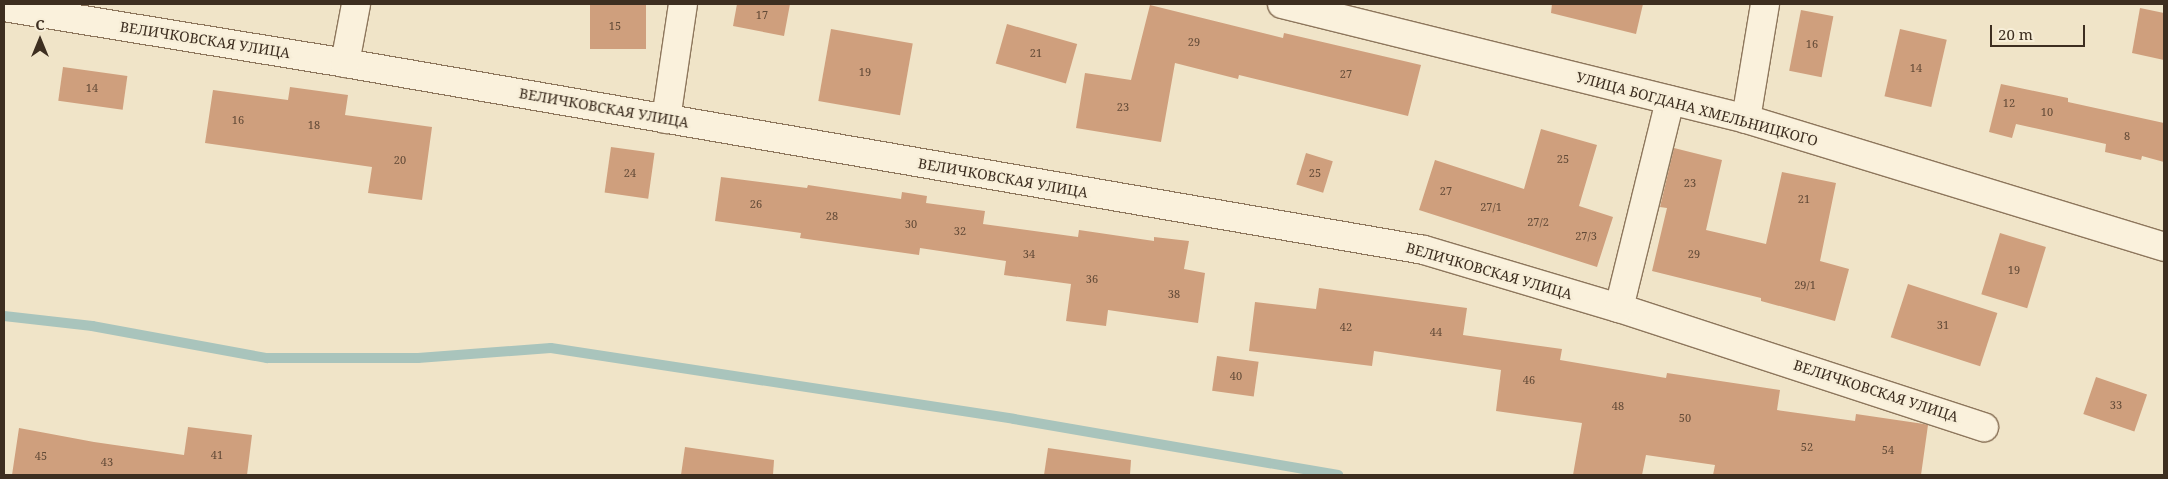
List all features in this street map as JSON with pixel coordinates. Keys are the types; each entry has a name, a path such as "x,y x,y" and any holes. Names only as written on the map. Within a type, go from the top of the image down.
{"street":[{"path":"345,63 356,4"},
{"path":"666,119 683,4"},
{"name":"УЛИЦА БОГДАНА ХМЕЛЬНИЦКОГО","path":"1282,4 1746,119 2164,247"},
{"path":"1746,119 1765,4"},
{"name":"ВЕЛИЧКОВСКАЯ УЛИЦА","path":"4,7 345,63 1424,250 1619,308 1984,426"},
{"path":"1619,308 1670,100"}],"building":[{"path":"590,4 646,4 646,49 590,49"},
{"path":"737,4 790,4 784,36 733,26"},
{"path":"1552,4 1643,4 1636,34 1551,13"},
{"path":"1150,5 1283,38 1284,33 1421,65 1408,116 1239,75 1238,79 1175,63 1161,142 1076,128 1085,73 1131,80"},
{"path":"2140,8 2164,13 2164,60 2132,53"},
{"path":"1801,10 1833,16 1822,77 1789,71"},
{"path":"1007,24 1077,44 1066,84 996,63"},
{"path":"831,29 913,43 900,115 818,101"},
{"path":"1900,29 1947,40 1931,107 1884,96"},
{"path":"63,67 127,76 123,110 58,101"},
{"path":"2001,84 2068,98 2068,102 2164,123 2164,162 2142,156 2141,160 2105,152 2106,144 2016,124 2012,138 1989,132"},
{"path":"290,87 348,95 345,115 432,127 422,200 368,193 372,167 205,143 213,90 288,100"},
{"path":"1541,129 1597,145 1579,206 1613,217 1597,267 1419,210 1435,160 1524,189"},
{"path":"611,147 655,153 648,199 605,193"},
{"path":"1674,148 1722,160 1706,230 1766,244 1782,172 1836,183 1820,261 1849,269 1835,321 1761,301 1761,298 1652,271 1667,208 1660,207"},
{"path":"1306,153 1333,161 1323,193 1296,185"},
{"path":"721,177 807,188 808,185 901,199 902,192 927,196 926,203 985,211 983,224 1078,237 1079,230 1154,241 1154,237 1189,241 1184,269 1205,273 1198,323 1108,310 1106,326 1066,321 1071,284 1004,275 1006,261 920,248 919,255 800,238 801,233 715,221"},
{"path":"2000,233 2046,247 2027,308 1981,294"},
{"path":"1908,284 1997,313 1980,366 1891,337"},
{"path":"1319,288 1467,308 1463,335 1562,349 1560,360 1666,378 1667,373 1780,390 1777,410 1855,421 1856,414 1928,425 1921,475 1713,475 1715,465 1646,455 1642,475 1573,475 1582,423 1496,411 1501,370 1374,351 1372,366 1249,351 1255,302 1316,309"},
{"path":"1217,356 1259,362 1254,397 1212,391"},
{"path":"2096,377 2147,395 2134,431 2083,414"},
{"path":"188,427 252,435 247,475 12,475 19,428 94,442 184,455"},
{"path":"685,447 774,460 773,475 681,475"},
{"path":"1048,448 1131,460 1130,475 1044,475"}],"waterway":[{"path":"4,316 92,326 267,358 418,358 551,348 1014,419 1338,475"}]}
